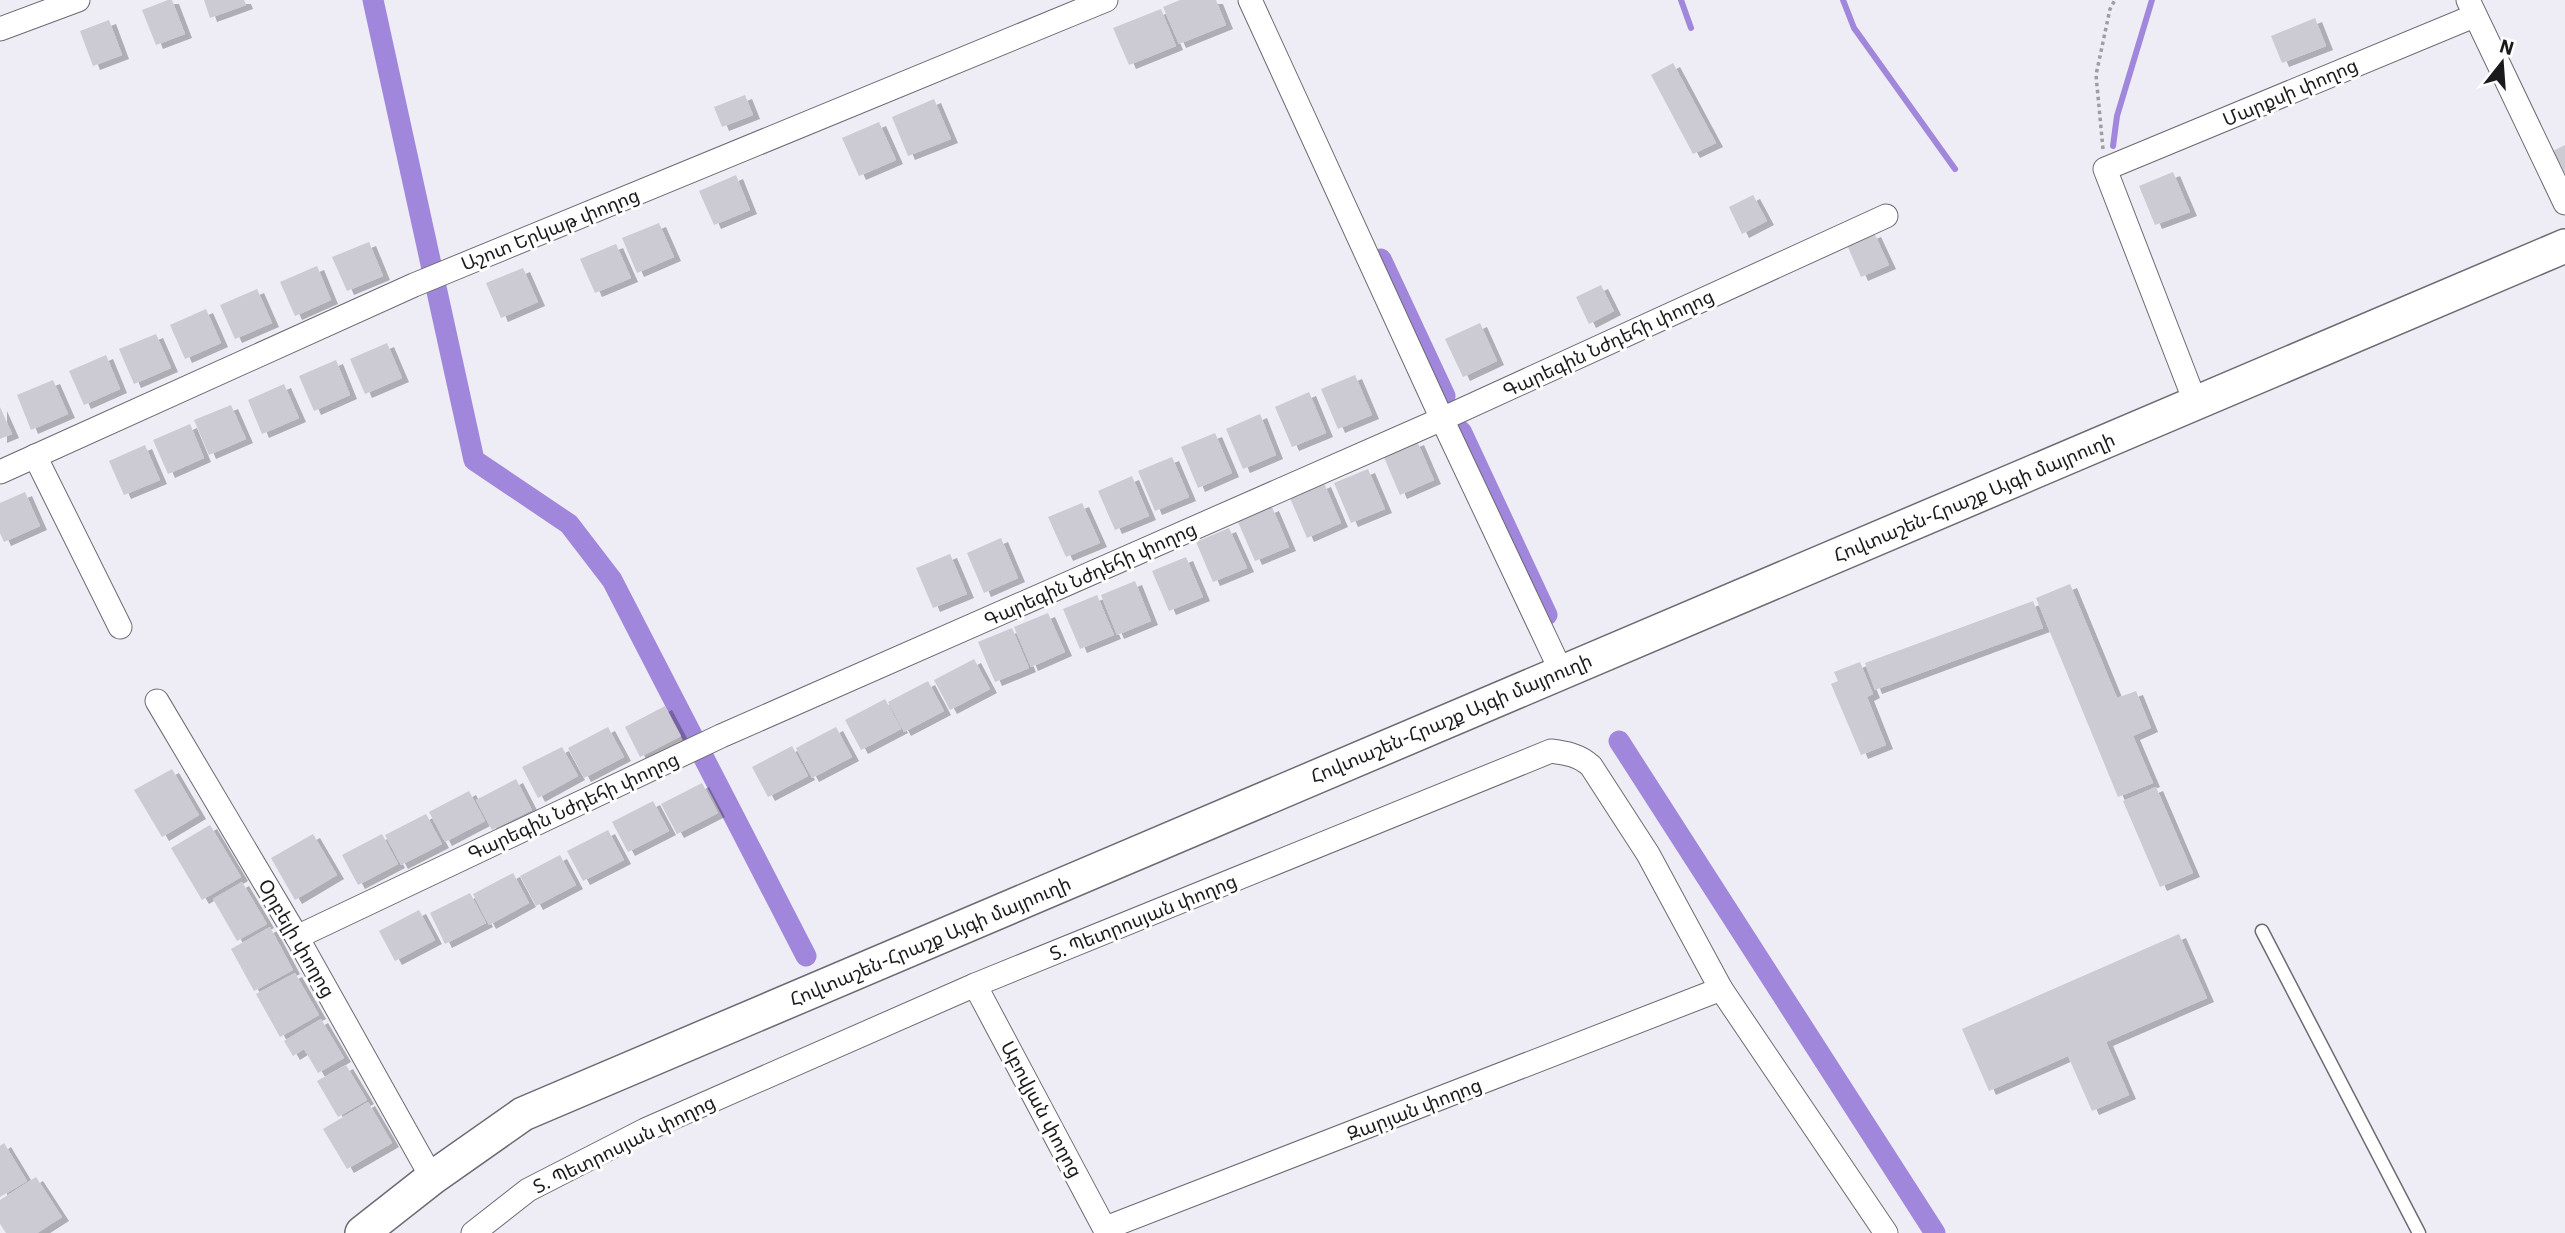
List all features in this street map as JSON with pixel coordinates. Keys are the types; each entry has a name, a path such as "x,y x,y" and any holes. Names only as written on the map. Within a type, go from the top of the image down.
{"street":[{"path":"0,29 78,0"},
{"name":"Աշոտ Երկաթ փողոց","path":"0,472 414,285 1106,0"},
{"path":"1250,0 1561,671"},
{"path":"2471,8 2565,203"},
{"name":"Մարքսի փողոց","path":"2105,169 2471,8"},
{"path":"2105,169 2196,404"},
{"name":"Գարեգին Նժդեհի փողոց","path":"297,937 721,736 1442,419 1886,216"},
{"name":"Հովտաշեն-Հրաշք Այգի մայրուղի","path":"362,1233 432,1178 523,1114 2565,246"},
{"path":"35,456 120,627"},
{"name":"Օրբելի փողոց","path":"157,701 297,937 432,1178"},
{"name":"Տ. Պետրոսյան փողոց","path":"473,1233 528,1190 645,1130 975,985 1551,751 1573,755 1591,766 1648,854 1721,989 1886,1233"},
{"name":"Աբովյան փողոց","path":"975,985 1106,1231"},
{"name":"Զարյան փողոց","path":"1106,1231 1721,989"}],"lane":[{"path":"2262,931 2419,1233"}],"path":[{"path":"2105,169 2096,75 2110,9 2115,0"}],"building":[{"path":"172,0 185,34 156,45 142,10"},
{"path":"204,0 244,0 246,5 210,18"},
{"path":"1180,0 1216,0 1226,25 1179,44 1163,7"},
{"path":"1161,9 1176,46 1129,65 1113,28"},
{"path":"2315,18 2326,46 2282,63 2271,36"},
{"path":"109,20 122,55 93,66 80,31"},
{"path":"1673,63 1716,143 1693,154 1651,75"},
{"path":"745,95 753,115 722,127 714,107"},
{"path":"934,99 951,139 908,156 892,117"},
{"path":"879,122 896,160 859,176 842,138"},
{"path":"2565,145 2565,173 2553,151"},
{"path":"2173,172 2190,212 2155,225 2139,186"},
{"path":"736,175 750,210 714,225 699,191"},
{"path":"1753,195 1767,221 1742,234 1729,207"},
{"path":"659,223 674,257 637,273 622,238"},
{"path":"1874,233 1889,265 1861,277 1847,245"},
{"path":"369,242 383,276 347,291 332,257"},
{"path":"616,244 631,278 595,293 580,259"},
{"path":"317,266 331,300 295,316 280,282"},
{"path":"523,268 538,302 501,318 486,283"},
{"path":"1601,285 1614,311 1589,324 1576,297"},
{"path":"257,289 272,323 235,339 220,305"},
{"path":"206,309 221,343 185,359 170,325"},
{"path":"1480,323 1497,361 1463,377 1445,339"},
{"path":"156,334 171,368 134,384 119,349"},
{"path":"387,343 402,378 365,394 350,359"},
{"path":"106,355 120,389 84,405 69,371"},
{"path":"336,360 350,395 314,411 299,376"},
{"path":"1355,375 1372,415 1338,429 1321,389"},
{"path":"53,380 68,414 31,430 17,395"},
{"path":"284,384 299,418 262,434 248,400"},
{"path":"1309,392 1326,433 1292,447 1275,407"},
{"path":"231,405 246,439 209,455 194,420"},
{"path":"0,407 12,434 0,439"},
{"path":"1260,414 1276,455 1243,469 1226,429"},
{"path":"190,424 204,458 168,474 153,440"},
{"path":"1215,433 1232,473 1198,488 1181,447"},
{"path":"1417,441 1434,480 1400,495 1383,455"},
{"path":"145,445 160,480 124,495 109,461"},
{"path":"1172,457 1189,497 1155,511 1138,471"},
{"path":"1368,469 1385,509 1351,523 1334,483"},
{"path":"1132,476 1149,516 1115,530 1098,491"},
{"path":"1324,483 1341,523 1307,538 1290,498"},
{"path":"25,492 40,526 4,542 0,533 0,503"},
{"path":"1082,503 1100,543 1066,557 1048,517"},
{"path":"1272,507 1289,547 1255,561 1238,522"},
{"path":"1229,528 1247,568 1213,582 1196,542"},
{"path":"1001,538 1018,578 984,593 967,553"},
{"path":"950,554 967,594 933,608 916,568"},
{"path":"1186,557 1203,597 1169,611 1152,571"},
{"path":"1135,581 1151,621 1117,635 1101,595"},
{"path":"2070,584 2117,698 2136,691 2151,728 2133,736 2153,783 2118,797 2036,598"},
{"path":"1097,595 1114,635 1080,649 1063,609"},
{"path":"2033,601 2043,628 1875,690 1865,663"},
{"path":"1048,613 1065,652 1031,667 1014,627"},
{"path":"1012,628 1029,668 995,682 978,642"},
{"path":"974,659 990,689 950,710 934,680"},
{"path":"1860,662 1873,694 1867,697 1886,745 1861,755 1831,684 1838,681 1834,672"},
{"path":"928,681 944,711 904,732 888,702"},
{"path":"885,699 901,729 861,750 845,720"},
{"path":"665,706 681,736 640,757 625,727"},
{"path":"608,727 624,757 584,778 568,748"},
{"path":"836,727 852,757 812,778 796,748"},
{"path":"792,746 808,776 768,797 752,767"},
{"path":"562,747 578,776 538,798 522,767"},
{"path":"172,769 199,815 162,837 134,790"},
{"path":"516,779 532,810 492,830 476,800"},
{"path":"702,783 718,813 677,834 661,804"},
{"path":"2156,787 2193,873 2160,887 2123,801"},
{"path":"469,791 485,821 445,842 429,812"},
{"path":"653,801 669,831 628,852 612,822"},
{"path":"426,814 442,844 401,865 385,835"},
{"path":"210,825 241,877 202,900 171,848"},
{"path":"608,830 624,860 583,881 567,851"},
{"path":"313,834 337,875 295,900 271,858"},
{"path":"382,834 398,864 358,885 342,855"},
{"path":"560,855 576,885 536,906 520,876"},
{"path":"513,873 529,903 489,925 473,894"},
{"path":"242,882 267,924 237,941 213,899"},
{"path":"470,893 486,923 445,944 430,913"},
{"path":"419,910 435,940 395,961 379,931"},
{"path":"270,927 293,970 254,991 231,949"},
{"path":"2179,934 2207,998 2106,1042 2129,1095 2092,1111 2068,1056 1989,1091 1962,1029"},
{"path":"295,973 319,1015 280,1037 256,994"},
{"path":"321,1019 344,1058 318,1073 304,1049 293,1056 284,1041"},
{"path":"346,1065 367,1100 338,1117 317,1081"},
{"path":"368,1102 392,1143 347,1169 323,1129"},
{"path":"4,1143 27,1181 0,1197 0,1146"},
{"path":"36,1177 62,1217 37,1233 6,1233 0,1224 0,1200"}],"waterway":[{"path":"373,0 474,460 569,524 612,580 806,956"},
{"path":"1681,0 1691,28"},
{"path":"1843,0 1854,28 1955,169"},
{"path":"2113,146 2117,116 2152,0"},
{"path":"1381,259 1445,396"},
{"path":"1461,431 1547,615"},
{"path":"1619,741 1935,1233"}]}
